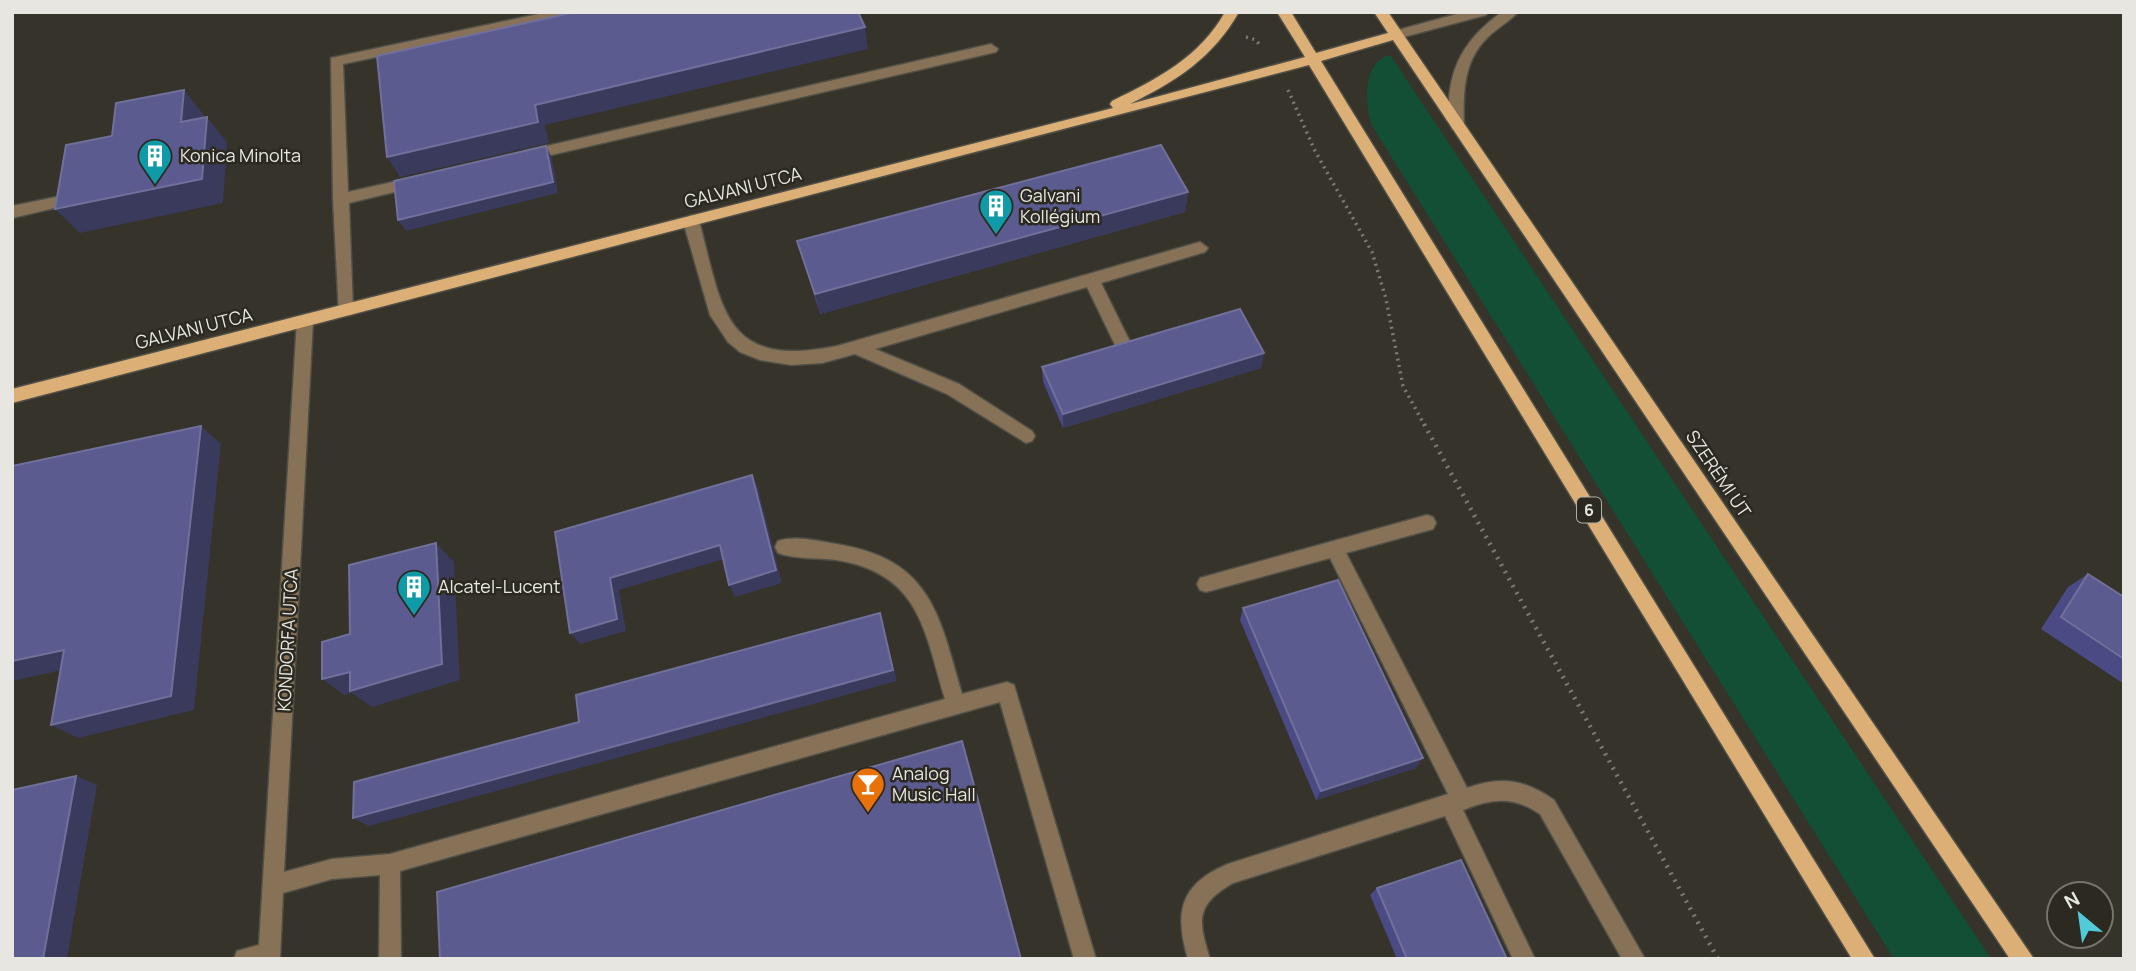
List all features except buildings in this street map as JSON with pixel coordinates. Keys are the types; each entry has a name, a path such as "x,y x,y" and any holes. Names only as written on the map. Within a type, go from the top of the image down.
{"main road":[{"path":"1080,121 1146,90 1192,62 1218,39 1231,12"},
{"name":"6","path":"1284,12 1864,959"},
{"name":"SZERÉMI ÚT","path":"1381,12 2023,959"},
{"name":"GALVANI UTCA","path":"12,396 1276,71 1396,35"}],"street":[{"path":"345,311 336,61 570,12"},
{"name":"GALVANI UTCA","path":"1396,35 1481,12"},
{"path":"1457,125 1455,93 1460,64 1475,41 1511,12"},
{"path":"516,158 990,49"},
{"path":"340,199 435,177"},
{"path":"12,212 71,199"},
{"path":"691,221 720,319 739,340 766,355 782,359 818,358 857,348 1200,248"},
{"path":"1092,280 1125,348"},
{"name":"KONDORFA UTCA","path":"269,956 305,320"},
{"path":"857,348 953,389 1026,436"},
{"path":"1206,584 1427,523"},
{"path":"784,547 838,550 865,558 909,586 925,608 956,705"},
{"path":"1335,549 1456,802 1524,959"},
{"path":"274,885 332,869 390,864 1007,691 1085,959"},
{"path":"1199,959 1189,927 1189,915 1200,893 1213,882 1228,874 1508,788 1533,796 1547,807 1634,959"},
{"path":"390,864 390,959"},
{"path":"245,959 269,956"}],"path":[{"path":"1276,71 1299,108 1306,133 1371,247 1386,295 1389,324 1403,386 1718,959"}],"green space":[{"path":"1385,56 1391,56 1991,959 1894,959 1372,126 1367,88 1372,69"}],"place":[{"name":"Konica Minolta","path":"155,186"},
{"name":"Galvani Kollégium","path":"996,236"},
{"name":"Alcatel-Lucent","path":"414,617"},
{"name":"Analog Music Hall","path":"868,814"}]}
